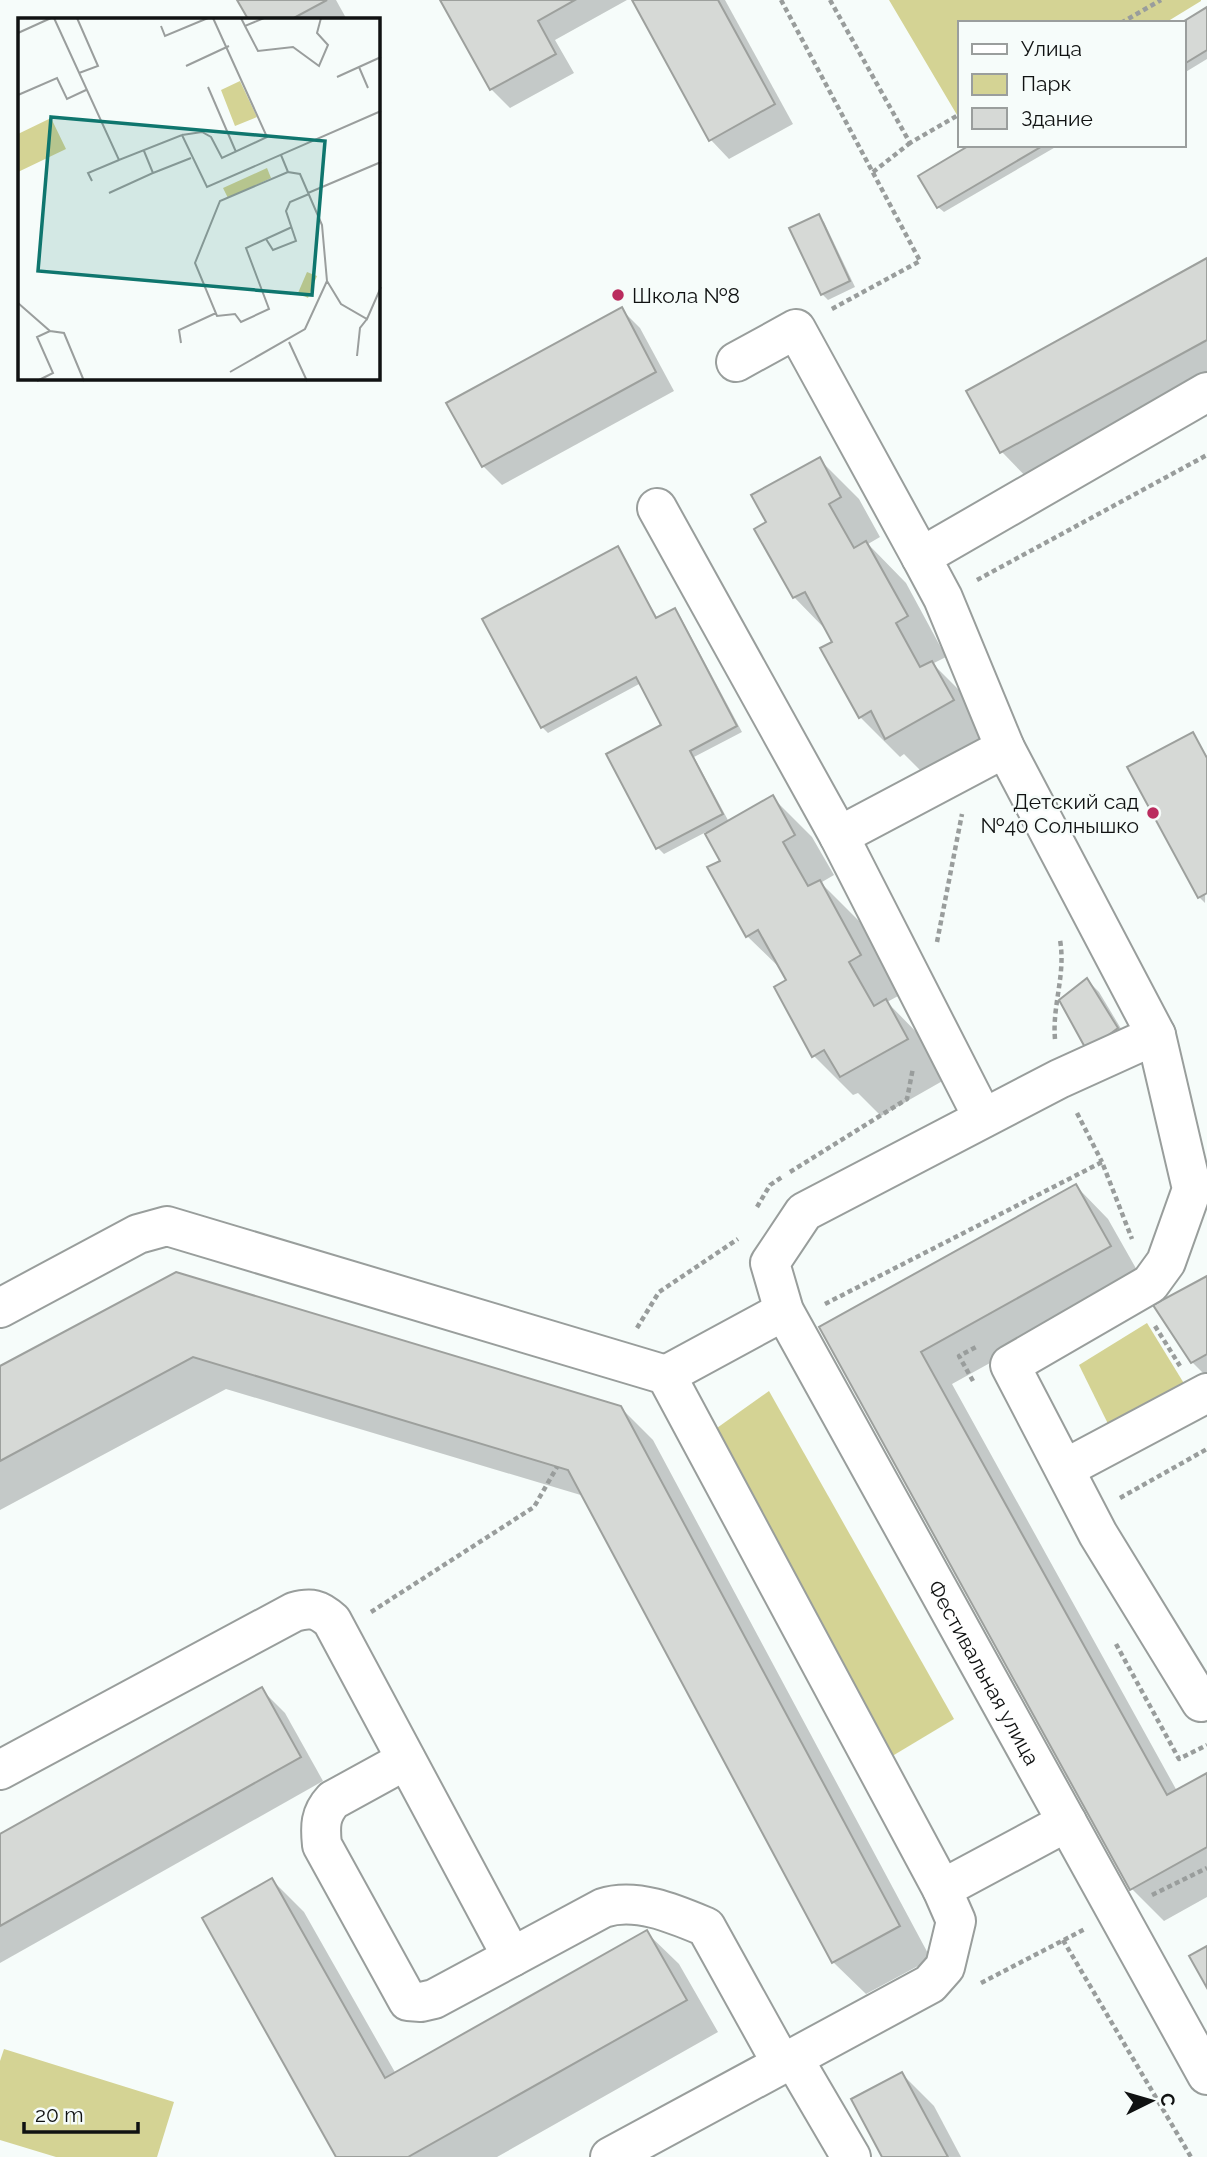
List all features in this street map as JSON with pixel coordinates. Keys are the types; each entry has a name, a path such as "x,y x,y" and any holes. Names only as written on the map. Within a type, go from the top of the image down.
{"street":[{"path":"736,362 796,329 943,598 1005,748 1156,1035 1192,1189 1166,1262 1150,1284 1010,1365 1089,1516 1201,1702 1207,1699"},
{"path":"921,557 1207,392"},
{"path":"657,508 839,836 983,1118"},
{"path":"839,836 1005,748"},
{"path":"770,1263 804,1212 1059,1079 1156,1035"},
{"path":"0,1308 138,1234 167,1226 666,1375 942,1889 956,1921 939,1977 610,2157"},
{"name":"Фестивальная улица","path":"770,1263 784,1311 1207,2076"},
{"path":"666,1375 784,1311"},
{"path":"1066,1468 1194,1381"},
{"path":"0,1770 294,1612 307,1608 321,1611 332,1621 512,1957"},
{"path":"407,1760 333,1800 324,1810 320,1827 323,1845 329,1858 408,2001 434,1999 603,1908 619,1903 634,1904 689,1920 706,1927 787,2062 850,2157"},
{"path":"942,1889 1067,1822"}],"path":[{"path":"781,0 920,261 796,329"},
{"path":"830,0 910,142"},
{"path":"1124,21 1161,0"},
{"path":"873,172 910,142 958,115"},
{"path":"943,598 1207,455"},
{"path":"1060,936 1064,961 1059,1000 1053,1016 1059,1079 1102,1162 1150,1284 1141,1304 1194,1381"},
{"path":"618,1360 659,1292 739,1238 823,1305 1102,1162"},
{"path":"1089,1516 1207,1448"},
{"path":"338,1633 534,1507 557,1467"},
{"path":"1117,1913 1207,1868"},
{"path":"1063,1940 1191,2157"}],"green space":[{"path":"889,0 1201,0 1168,21 958,21 958,117"},
{"path":"1147,1323 1188,1390 1113,1434 1079,1365"},
{"path":"769,1391 954,1719 884,1761 700,1440"},
{"path":"4,2049 174,2102 157,2157 56,2157 0,2140 0,2061"}],"building":[{"path":"237,0 327,0 294,18 247,18"},
{"path":"440,0 575,0 538,21 556,54 490,90"},
{"path":"632,0 718,0 775,104 709,141"},
{"path":"1207,7 1207,50 1186,63 1186,21"},
{"path":"967,147 1041,147 937,208 918,176"},
{"path":"819,214 850,281 821,295 789,228"},
{"path":"1207,258 1207,340 1000,453 966,391"},
{"path":"622,307 656,372 482,467 446,403"},
{"path":"820,457 841,497 829,504 854,548 866,541 908,616 896,623 920,667 932,661 954,700 885,739 871,711 859,718 820,648 832,642 805,592 793,598 754,529 766,522 751,495"},
{"path":"618,546 656,618 675,608 737,726 690,751 723,814 656,849 606,754 661,725 636,677 541,728 482,619"},
{"path":"1193,732 1207,758 1207,893 1198,898 1127,767"},
{"path":"773,795 795,835 783,842 808,886 820,880 861,955 849,962 874,1006 886,999 908,1039 840,1077 824,1050 812,1057 774,987 786,980 758,930 746,937 707,867 720,861 705,834"},
{"path":"1087,978 1118,1028 1087,1051 1059,1000"},
{"path":"1076,1184 1111,1246 921,1352 1167,1795 1207,1773 1207,1847 1130,1890 819,1327"},
{"path":"176,1272 621,1406 900,1926 832,1963 568,1470 193,1357 0,1461 0,1366"},
{"path":"1207,1276 1207,1354 1191,1363 1153,1305"},
{"path":"262,1687 301,1757 0,1926 0,1834"},
{"path":"272,1878 385,2078 647,1930 687,2000 408,2157 336,2157 202,1918"},
{"path":"1207,1946 1207,1988 1189,1956"},
{"path":"902,2072 948,2157 882,2157 851,2099"}],"place":[{"name":"Школа №8","path":"618,295"},
{"name":"Детский сад №40 Солнышко","path":"1153,813"}]}
